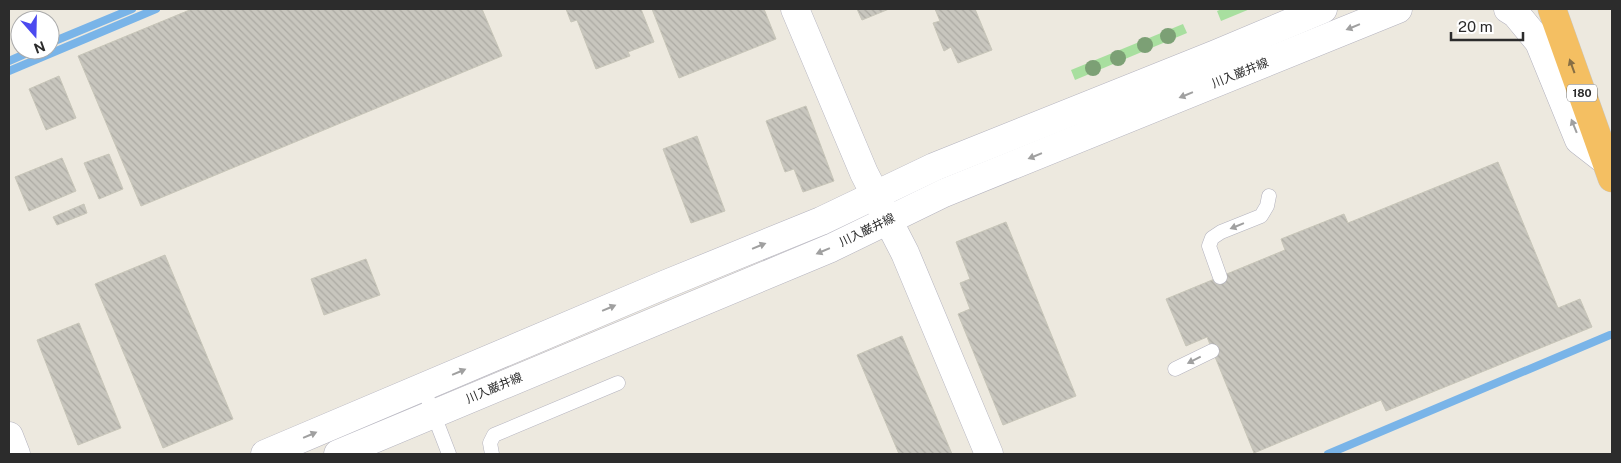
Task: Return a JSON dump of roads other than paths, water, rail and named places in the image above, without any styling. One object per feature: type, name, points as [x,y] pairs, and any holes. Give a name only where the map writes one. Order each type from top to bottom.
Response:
[{"type":"highway","name":"180","points":[[1552,9],[1609,169]]},
{"type":"main road","points":[[795,9],[864,173],[905,253],[989,454]]},
{"type":"main road","points":[[265,454],[666,284],[821,221],[934,167],[1324,9]]},
{"type":"main road","name":"川入巌井線","points":[[338,454],[831,248],[944,193],[1398,9]]},
{"type":"main road","points":[[1508,9],[1516,14],[1540,42],[1579,140],[1609,169]]},
{"type":"main road","points":[[9,436],[16,454]]},
{"type":"lane","points":[[1220,277],[1209,246],[1212,238],[1221,232],[1261,216],[1268,206],[1269,196]]},
{"type":"lane","points":[[1175,369],[1212,351]]},
{"type":"lane","points":[[492,454],[490,443],[494,435],[618,383]]},
{"type":"lane","points":[[423,387],[449,454]]},
{"type":"waterway","points":[[60,39],[132,9]]},
{"type":"waterway","points":[[9,71],[156,9]]},
{"type":"waterway","points":[[1328,454],[1610,335]]}]
